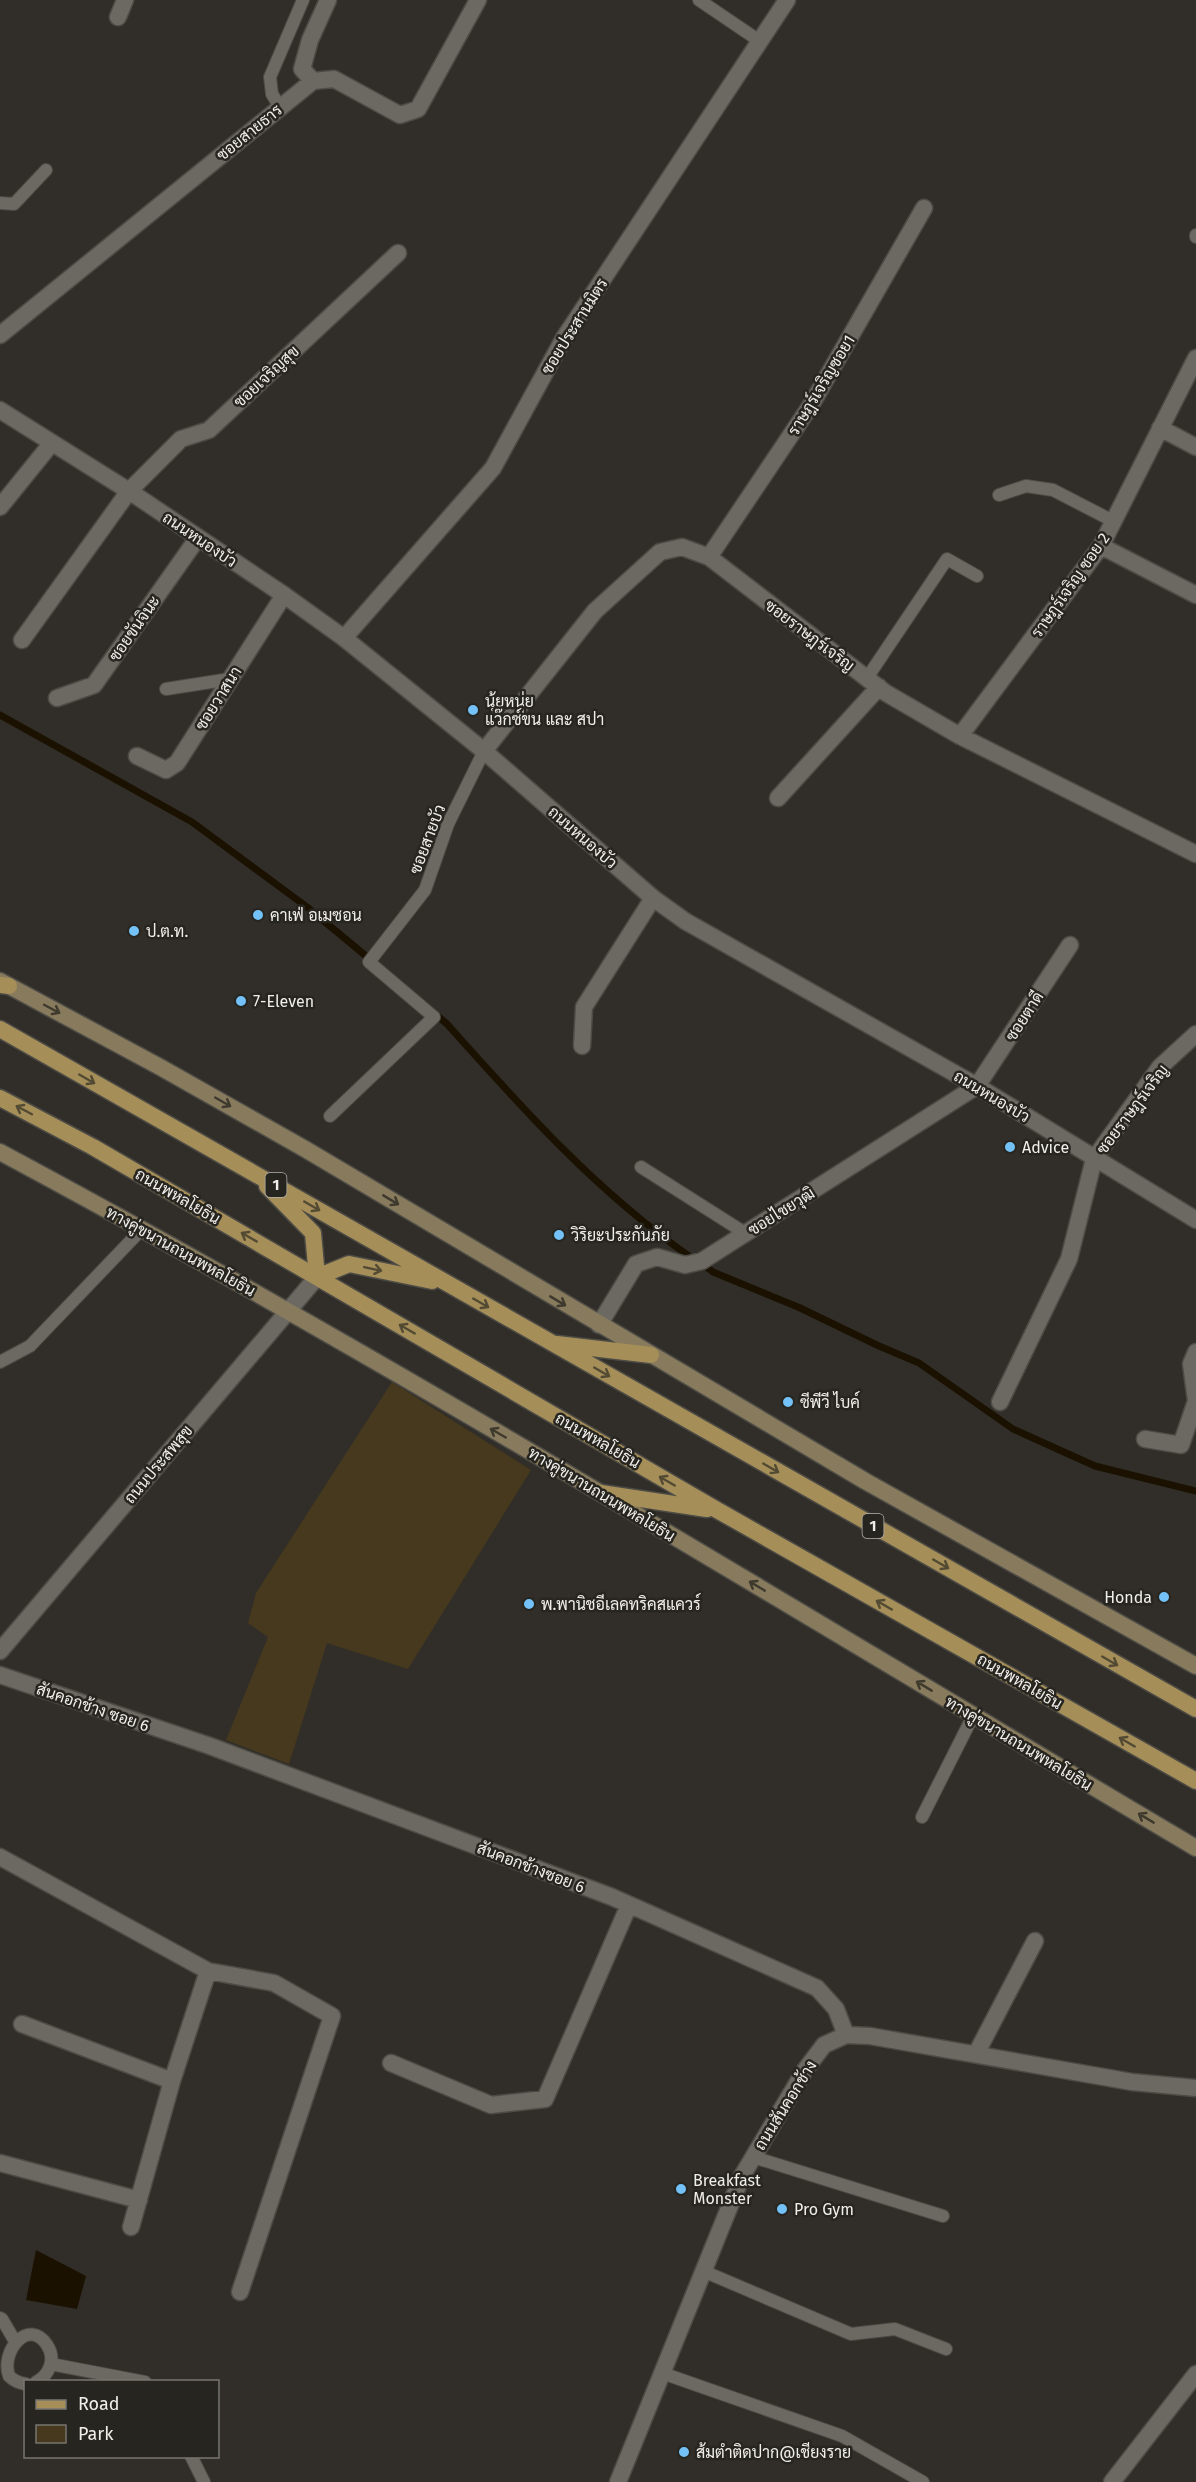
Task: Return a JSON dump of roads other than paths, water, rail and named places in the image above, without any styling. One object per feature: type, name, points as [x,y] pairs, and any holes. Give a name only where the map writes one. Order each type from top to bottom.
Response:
[{"type":"main road","name":"1","points":[[3,984],[160,1067],[305,1149],[865,1481],[1196,1666]]},
{"type":"main road","name":"1","points":[[0,1029],[1196,1709]]},
{"type":"main road","name":"ถนนพหลโยธิน","points":[[0,1098],[93,1147],[717,1510],[1196,1781]]},
{"type":"main road","name":"ทางคู่ขนานถนนพหลโยธิน","points":[[0,1152],[288,1310],[601,1493],[1196,1848]]},
{"type":"main road","points":[[250,1170],[313,1233],[317,1277],[349,1264],[448,1285]]},
{"type":"main road","points":[[551,1343],[651,1355]]},
{"type":"main road","points":[[601,1493],[717,1510]]},
{"type":"street","points":[[118,17],[125,0]]},
{"type":"street","points":[[328,0],[310,40],[302,69],[313,81],[334,79],[400,115],[418,109],[478,0]]},
{"type":"street","name":"ซอยประสานมิตร","points":[[344,638],[493,468],[564,338],[787,0]]},
{"type":"street","name":"ซอยสายธาร","points":[[0,335],[313,81]]},
{"type":"street","name":"ราษฎร์เจริญซอย1","points":[[709,557],[811,405],[924,208]]},
{"type":"street","name":"ซอยเจริญสุข","points":[[22,640],[129,491],[182,439],[209,430],[398,253]]},
{"type":"street","name":"ราษฎร์เจริญ ซอย 2","points":[[960,736],[1101,546],[1196,358]]},
{"type":"street","name":"ถนนหนองบัว","points":[[0,410],[129,491],[344,638],[484,751],[653,898],[685,921],[977,1086],[1196,1220]]},
{"type":"street","points":[[1160,428],[1196,447]]},
{"type":"street","points":[[0,507],[51,444]]},
{"type":"street","name":"ซอยขันจินะ","points":[[57,698],[94,685],[197,539]]},
{"type":"street","points":[[1101,546],[1196,595]]},
{"type":"street","name":"ซอยราษฎร์เจริญ","points":[[484,751],[595,611],[660,552],[682,547],[709,557],[873,682],[960,736],[1196,854]]},
{"type":"street","name":"ซอยวาสนา","points":[[136,756],[166,770],[177,763],[284,595]]},
{"type":"street","points":[[778,798],[873,682]]},
{"type":"street","points":[[582,1046],[584,1007],[653,898]]},
{"type":"street","name":"ซอยตาดี","points":[[977,1086],[1070,945]]},
{"type":"street","name":"ซอยราษฎร์เจริญ","points":[[1094,1159],[1160,1067],[1196,1034]]},
{"type":"street","name":"ซอยไชยวุฒิ","points":[[599,1325],[636,1264],[657,1257],[685,1265],[702,1261],[977,1086]]},
{"type":"street","points":[[1000,1402],[1069,1258],[1094,1159]]},
{"type":"street","name":"ถนนประสพสุข","points":[[0,1651],[317,1277]]},
{"type":"street","points":[[1145,1439],[1181,1445],[1196,1401],[1191,1364],[1196,1352]]},
{"type":"street","name":"สันคอกช้าง ซอย 6","points":[[0,1675],[186,1738]]},
{"type":"street","name":"สันคอกช้างซอย 6","points":[[186,1738],[629,1905],[817,1988],[836,2009],[846,2035]]},
{"type":"street","points":[[0,1857],[208,1971],[274,1983],[332,2016],[240,2292]]},
{"type":"street","points":[[391,2063],[490,2105],[545,2099],[629,1905]]},
{"type":"street","points":[[976,2054],[1035,1941]]},
{"type":"street","points":[[130,2227],[172,2081],[208,1971]]},
{"type":"street","points":[[22,2024],[172,2081]]},
{"type":"street","points":[[846,2035],[870,2036],[1132,2082],[1196,2088]]},
{"type":"street","name":"ถนนสันคอกช้าง","points":[[618,2482],[742,2176],[805,2070],[824,2045],[846,2035]]},
{"type":"street","points":[[0,2163],[139,2200]]},
{"type":"street","points":[[1112,2482],[1196,2374]]},
{"type":"lane","points":[[280,107],[272,94],[270,77],[303,0]]},
{"type":"lane","points":[[699,0],[761,42]]},
{"type":"lane","points":[[0,203],[14,204],[46,170]]},
{"type":"lane","points":[[999,495],[1026,486],[1053,490],[1113,521]]},
{"type":"lane","points":[[873,682],[947,559],[977,576]]},
{"type":"lane","points":[[166,690],[230,679]]},
{"type":"lane","name":"ซอยสายบัว","points":[[330,1116],[434,1017],[369,962],[425,890],[447,824],[484,751]]},
{"type":"lane","points":[[641,1167],[745,1233]]},
{"type":"lane","points":[[0,1362],[30,1346],[142,1229]]},
{"type":"lane","points":[[922,1817],[973,1716]]},
{"type":"lane","points":[[753,2157],[943,2216]]},
{"type":"lane","points":[[703,2271],[851,2334],[895,2329],[946,2349]]},
{"type":"lane","points":[[0,2318],[3,2319],[13,2338]]},
{"type":"lane","points":[[24,2383],[13,2380],[6,2373],[2,2364],[3,2354],[13,2338],[22,2335],[32,2335],[41,2339],[48,2346],[51,2364],[47,2373],[38,2380]]},
{"type":"lane","points":[[51,2364],[135,2380]]},
{"type":"lane","points":[[662,2373],[842,2436],[923,2482]]},
{"type":"lane","points":[[192,2458],[204,2482]]},
{"type":"waterway","points":[[0,715],[192,822],[307,907],[372,961]]},
{"type":"waterway","points":[[433,1012],[591,1176],[655,1231],[689,1256]]},
{"type":"waterway","points":[[705,1266],[713,1272],[798,1307],[919,1363],[1013,1429],[1095,1466],[1196,1491]]},
{"type":"place","name":"นุ้ยหนุ่ย แว๊กซ์ขน และ สปา","points":[[473,710]]},
{"type":"place","name":"คาเฟ่ อเมซอน","points":[[258,915]]},
{"type":"place","name":"ป.ต.ท.","points":[[134,931]]},
{"type":"place","name":"7-Eleven","points":[[241,1001]]},
{"type":"place","name":"Advice","points":[[1010,1147]]},
{"type":"place","name":"วิริยะประกันภัย","points":[[559,1235]]},
{"type":"place","name":"ซีพีวี ไบค์","points":[[788,1402]]},
{"type":"place","name":"Honda","points":[[1164,1597]]},
{"type":"place","name":"พ.พานิชอีเลคทริคสแควร์","points":[[529,1604]]},
{"type":"place","name":"Breakfast Monster","points":[[681,2189]]},
{"type":"place","name":"Pro Gym","points":[[782,2209]]},
{"type":"place","name":"ส้มตำติดปาก@เชียงราย","points":[[684,2452]]}]
